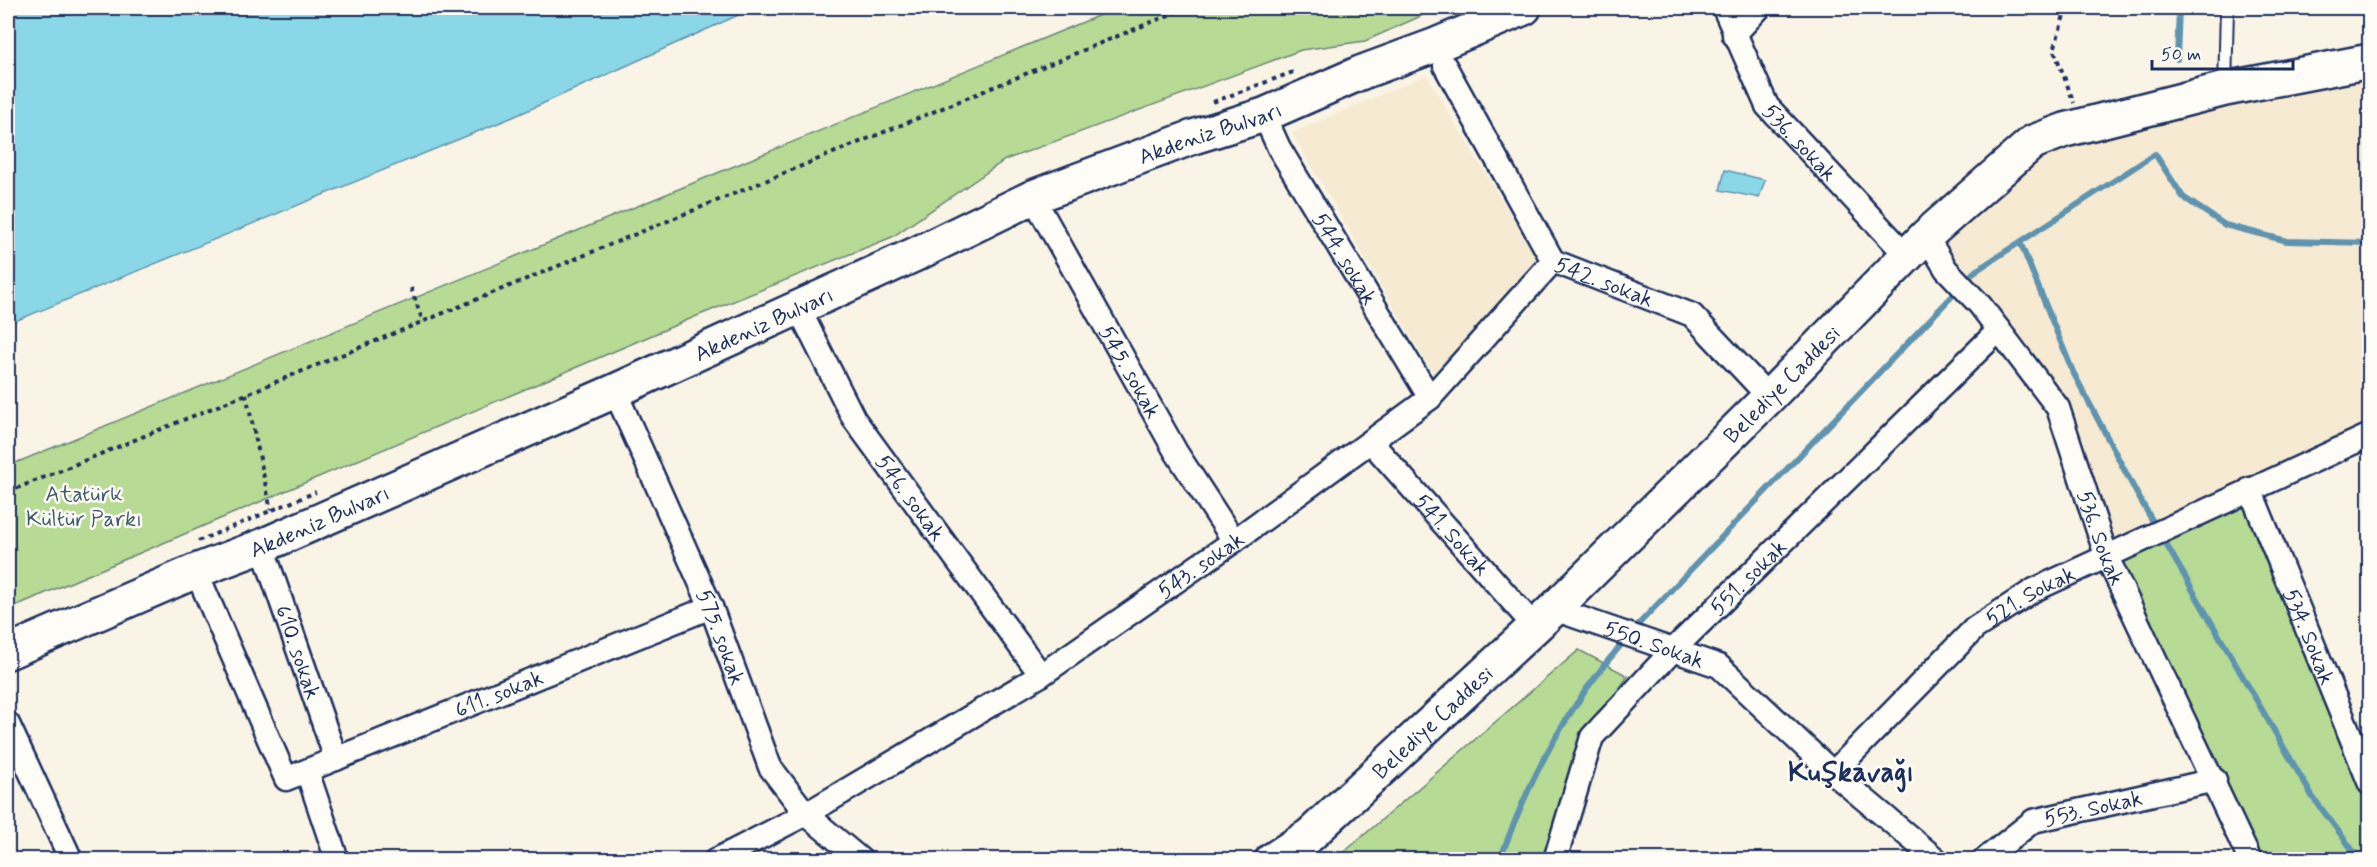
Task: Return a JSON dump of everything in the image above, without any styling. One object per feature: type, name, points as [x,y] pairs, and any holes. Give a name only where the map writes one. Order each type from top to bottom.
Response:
[{"type":"main road","name":"Akdeniz Bulvarı","points":[[8,652],[196,571],[262,546],[615,391],[1033,197],[1193,137],[1264,115],[1360,73],[1436,45],[1524,8]]},
{"type":"main road","name":"Belediye Caddesi","points":[[1272,860],[1311,835],[1557,618],[1916,246],[2033,142],[2082,126],[2225,89],[2370,61]]},
{"type":"street","name":"536. sokak","points":[[1724,8],[1767,106],[1916,246]]},
{"type":"street","points":[[1734,35],[1759,8]]},
{"type":"street","name":"542. sokak","points":[[1445,66],[1553,261],[1692,315],[1769,397]]},
{"type":"street","name":"544. sokak","points":[[1264,115],[1279,148],[1430,398]]},
{"type":"street","name":"545. sokak","points":[[1033,197],[1176,452],[1234,541]]},
{"type":"street","name":"536. Sokak","points":[[1916,246],[1946,268],[1980,305],[2058,408],[2106,555],[2215,780],[2250,860]]},
{"type":"street","name":"543. sokak","points":[[716,860],[806,814],[1041,675],[1234,541],[1430,398],[1553,261]]},
{"type":"street","name":"546. sokak","points":[[798,307],[854,419],[1041,675]]},
{"type":"street","name":"551. sokak","points":[[1555,860],[1592,737],[1674,649],[1999,330]]},
{"type":"street","name":"575. sokak","points":[[615,391],[711,608],[770,767],[806,814],[861,860]]},
{"type":"street","name":"521. Sokak","points":[[1833,773],[1976,628],[2034,590],[2370,435]]},
{"type":"street","name":"541. Sokak","points":[[1371,442],[1557,618]]},
{"type":"street","name":"534. Sokak","points":[[2250,489],[2370,784]]},
{"type":"street","name":"610. sokak","points":[[262,546],[336,759]]},
{"type":"street","points":[[196,571],[337,860]]},
{"type":"street","name":"611. sokak","points":[[296,775],[711,608]]},
{"type":"street","name":"550. Sokak","points":[[1557,618],[1649,640],[1719,666],[1833,773],[1937,860]]},
{"type":"street","points":[[8,724],[71,860]]},
{"type":"street","name":"553. Sokak","points":[[1984,860],[2033,821],[2215,780]]},
{"type":"lane","points":[[2225,89],[2227,8]]},
{"type":"path","points":[[8,492],[1186,8]]},
{"type":"path","points":[[2066,8],[2054,50],[2082,126]]},
{"type":"path","points":[[411,288],[423,321]]},
{"type":"path","points":[[246,394],[271,510]]},
{"type":"shaded area","points":[[2369,61],[2369,435],[2106,555],[2058,408],[1926,236],[2011,160]]},
{"type":"shaded area","points":[[1426,75],[1538,260],[1433,374],[1292,133]]},
{"type":"green space","name":"Atatürk Kültür Parkı","points":[[1117,8],[1439,8],[1365,41],[1301,50],[1005,160],[892,237],[697,316],[8,609],[8,466]]},
{"type":"green space","points":[[2250,489],[2369,784],[2369,859],[2250,859],[2106,555]]},
{"type":"green space","points":[[1579,650],[1628,676],[1578,747],[1543,859],[1335,860]]},
{"type":"water","points":[[8,8],[754,8],[513,117],[8,324]]},
{"type":"water","points":[[1725,170],[1765,180],[1759,198],[1720,190]]},
{"type":"waterway","points":[[2177,59],[2179,8]]},
{"type":"waterway","points":[[1965,281],[1974,272],[2155,154],[2183,197],[2225,225],[2287,241],[2370,243]]},
{"type":"waterway","points":[[2020,242],[2073,372],[2137,494],[2312,796],[2360,860]]},
{"type":"waterway","points":[[1632,631],[1959,289]]},
{"type":"waterway","points":[[1500,860],[1524,799],[1552,743],[1586,690],[1626,639]]},
{"type":"district","name":"Kuşkavağı","points":[[1851,771]]}]
